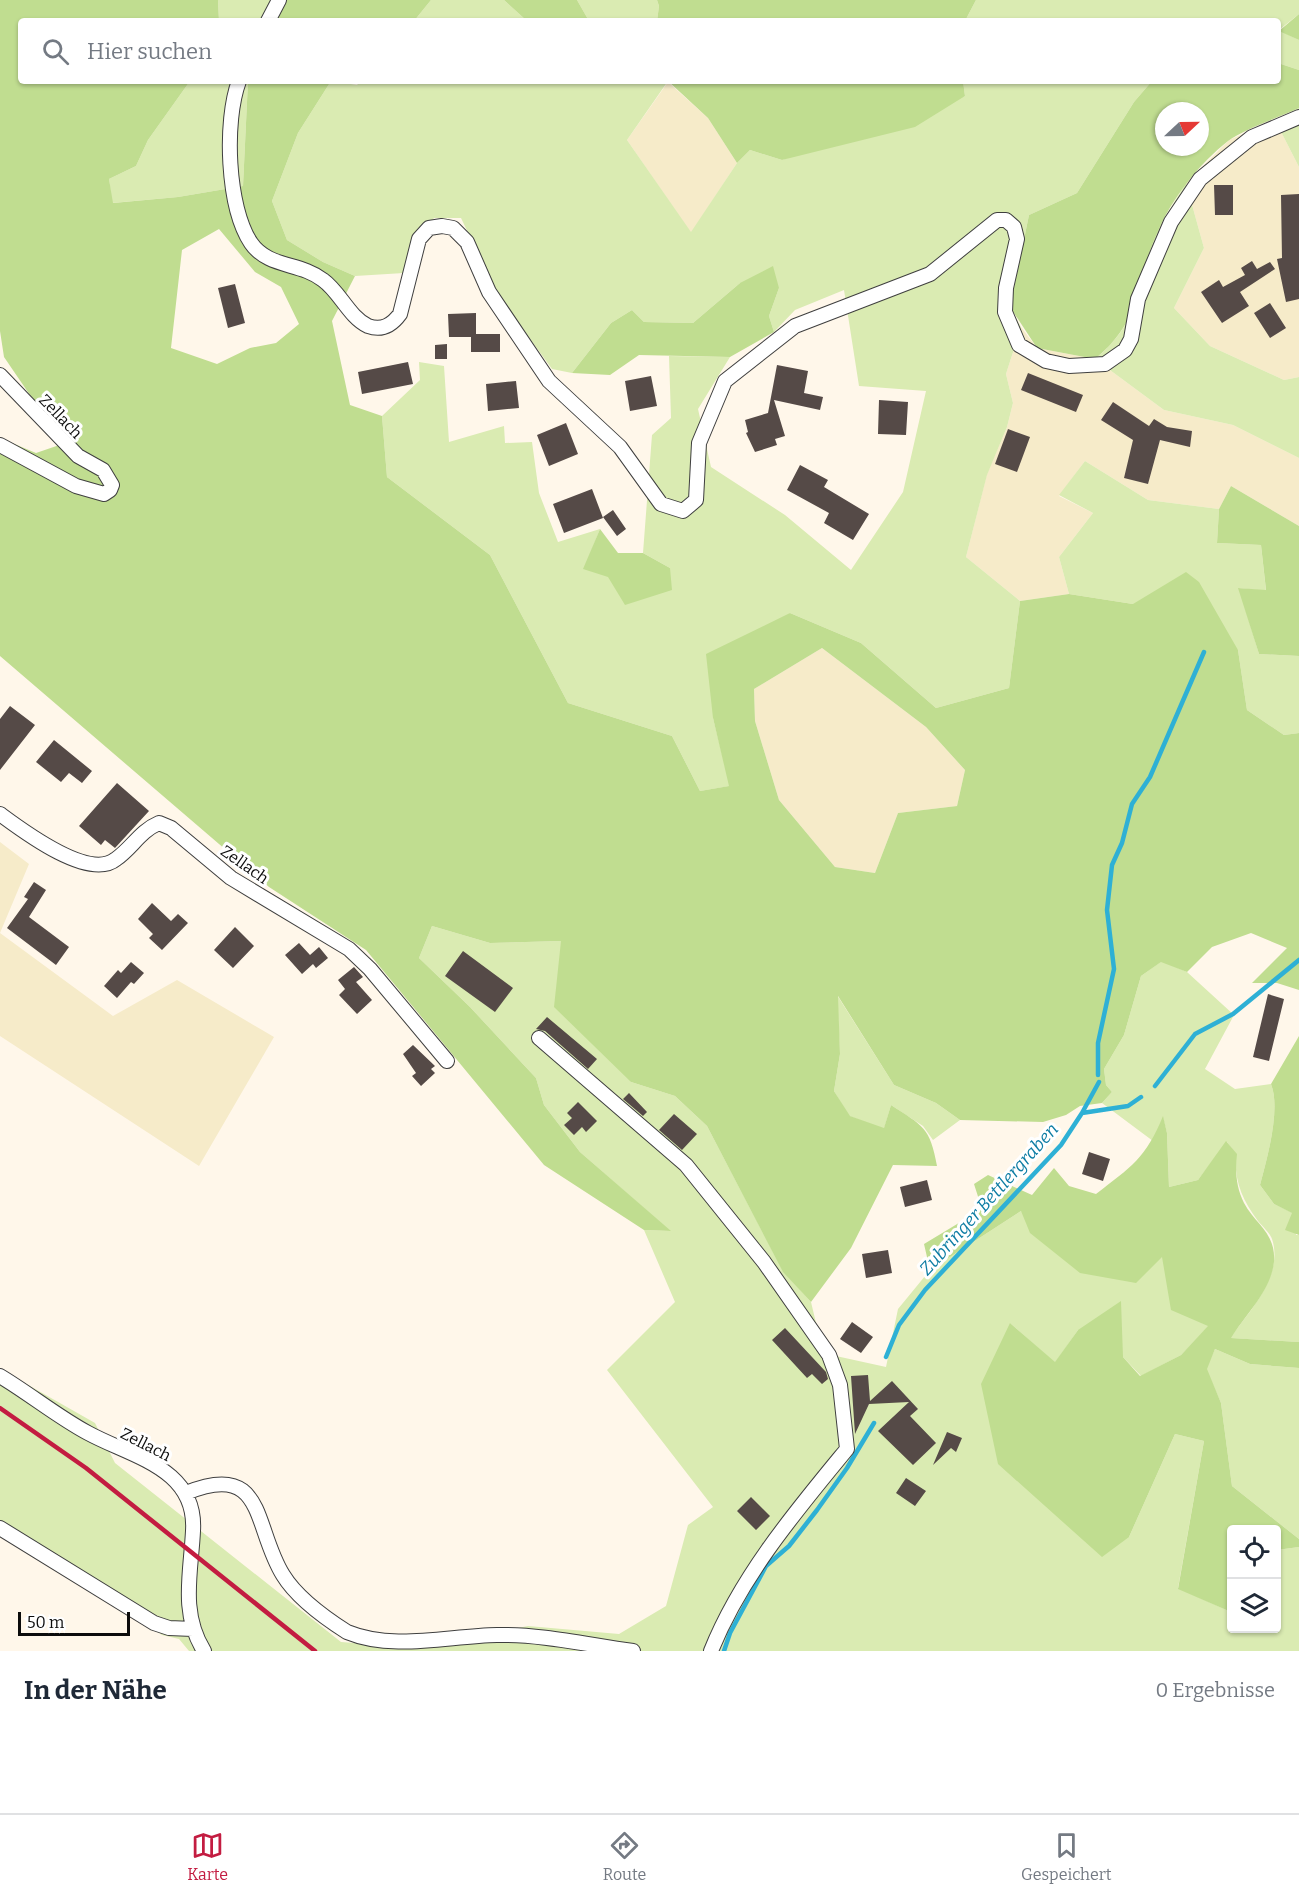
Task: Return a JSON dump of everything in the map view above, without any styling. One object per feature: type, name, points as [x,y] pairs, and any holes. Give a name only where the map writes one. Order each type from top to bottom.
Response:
[{"type":"street","points":[[270,18],[279,0]]},
{"type":"street","points":[[238,84],[233,109],[231,140],[234,198],[244,229],[258,251],[269,260],[301,268],[323,280],[357,318],[367,325],[378,328],[393,323],[400,314],[419,239],[429,228],[442,226],[453,228],[467,242],[489,292],[549,381],[620,447],[660,504],[683,512],[696,500],[699,442],[725,381],[795,326],[930,274],[997,219],[1006,220],[1014,227],[1017,239],[1006,288],[1005,312],[1019,345],[1046,361],[1069,366],[1105,364],[1116,358],[1131,339],[1138,299],[1171,222],[1200,179],[1252,137],[1299,117]]},
{"type":"street","name":"Zellach","points":[[0,375],[71,449],[103,470],[112,485],[110,490],[104,494],[76,486],[0,445]]},
{"type":"street","name":"Zellach","points":[[0,814],[49,847],[94,865],[106,865],[116,859],[147,828],[159,823],[171,828],[231,878],[349,949],[370,969],[447,1061]]},
{"type":"street","points":[[539,1038],[686,1165],[771,1271],[829,1355],[840,1385],[847,1449],[778,1536],[721,1626],[711,1651]]},
{"type":"street","name":"Zellach","points":[[0,1376],[88,1434],[167,1472],[186,1493]]},
{"type":"street","points":[[204,1651],[193,1629],[188,1601],[194,1530],[186,1493],[215,1482],[230,1484],[243,1490],[253,1502],[283,1575],[296,1592],[348,1633],[376,1646],[411,1646],[497,1635],[527,1636],[633,1651]]},
{"type":"street","points":[[0,1528],[154,1623],[169,1628],[193,1629]]},
{"type":"shaded area","points":[[667,84],[670,84],[708,118],[737,163],[691,233],[627,140]]},
{"type":"shaded area","points":[[1275,120],[1299,167],[1299,377],[1284,380],[1210,346],[1174,308],[1204,248],[1186,183],[1229,140]]},
{"type":"shaded area","points":[[1021,327],[1037,348],[1095,359],[1164,410],[1233,425],[1299,458],[1299,526],[1231,486],[1219,509],[1148,500],[1085,461],[1059,496],[1093,513],[1059,557],[1069,594],[1020,601],[966,557],[987,474],[1007,427],[1013,403],[1006,374]]},
{"type":"shaded area","points":[[822,648],[926,727],[965,770],[957,806],[898,813],[875,873],[835,867],[779,800],[755,721],[754,689]]},
{"type":"shaded area","points":[[0,842],[29,864],[0,933]]},
{"type":"shaded area","points":[[0,933],[113,1016],[177,980],[274,1037],[199,1166],[0,1036]]},
{"type":"green space","points":[[0,0],[218,0],[219,18],[18,18],[18,84],[188,84],[148,140],[136,166],[109,179],[113,203],[178,197],[243,186],[248,84],[329,84],[298,133],[272,201],[287,240],[323,262],[355,276],[332,321],[350,405],[382,416],[387,477],[490,555],[568,703],[672,736],[700,791],[729,786],[713,718],[706,654],[790,613],[861,643],[936,708],[1009,688],[1020,601],[1069,594],[1133,604],[1186,572],[1199,582],[1238,650],[1247,710],[1284,735],[1299,733],[1299,990],[1277,983],[1252,983],[1287,948],[1251,933],[1212,947],[1187,972],[1161,962],[1141,976],[1124,1035],[1104,1069],[1106,1085],[1112,1092],[1102,1103],[1080,1106],[1066,1115],[1043,1122],[960,1120],[936,1103],[894,1085],[838,996],[840,1054],[834,1091],[850,1116],[884,1128],[891,1105],[918,1123],[928,1135],[937,1166],[893,1165],[851,1248],[811,1302],[783,1272],[707,1126],[675,1096],[631,1082],[554,1007],[561,941],[490,943],[432,926],[419,958],[470,1007],[536,1078],[544,1105],[580,1152],[671,1231],[644,1230],[544,1165],[366,950],[269,887],[0,656],[0,438],[36,453],[74,440],[34,401],[4,357],[0,331]],"holes":[[[219,229],[255,272],[281,287],[299,324],[276,343],[250,348],[217,364],[171,348],[182,250]],[[822,648],[926,727],[965,770],[957,806],[898,813],[875,873],[835,867],[779,800],[755,721],[754,689]]]},
{"type":"green space","points":[[218,0],[287,0],[278,18],[219,18]]},
{"type":"green space","points":[[287,0],[431,0],[416,18],[278,18]]},
{"type":"green space","points":[[431,0],[504,0],[524,18],[416,18]]},
{"type":"green space","points":[[504,0],[577,0],[587,18],[524,18]]},
{"type":"green space","points":[[577,0],[657,0],[659,6],[657,18],[587,18]]},
{"type":"green space","points":[[657,0],[976,0],[967,18],[657,18],[659,6]]},
{"type":"green space","points":[[976,0],[1299,0],[1299,14],[1281,28],[1281,18],[967,18]]},
{"type":"green space","points":[[1299,14],[1299,40],[1281,32],[1281,29]]},
{"type":"green space","points":[[1281,31],[1299,40],[1299,70],[1281,64]]},
{"type":"green space","points":[[1281,64],[1299,70],[1299,108],[1253,127],[1228,141],[1207,160],[1171,206],[1150,250],[1131,314],[1111,344],[1095,359],[1037,348],[1010,307],[1029,215],[1077,193],[1134,102],[1149,84],[1281,84]]},
{"type":"green space","points":[[188,84],[248,84],[243,186],[178,197],[112,203],[109,179],[136,166],[148,140]]},
{"type":"green space","points":[[329,84],[666,84],[627,140],[691,232],[737,163],[750,150],[782,160],[965,96],[963,84],[1149,84],[1134,102],[1077,193],[1029,215],[1010,307],[1021,327],[1006,374],[1013,403],[1007,427],[987,475],[966,557],[1020,601],[1009,688],[936,708],[861,643],[790,613],[713,718],[730,786],[700,791],[672,736],[568,703],[490,555],[387,477],[382,416],[420,380],[419,362],[444,366],[449,442],[504,426],[505,443],[532,442],[539,493],[558,542],[600,529],[584,569],[670,568],[643,553],[652,435],[671,418],[669,356],[730,357],[698,409],[711,467],[785,515],[851,570],[903,492],[926,391],[859,386],[844,290],[795,310],[774,332],[769,316],[779,288],[740,283],[693,323],[644,322],[632,310],[611,323],[572,373],[552,369],[498,295],[461,218],[434,218],[415,238],[404,273],[355,276],[323,262],[287,240],[272,201],[298,133]]},
{"type":"green space","points":[[671,84],[963,84],[965,96],[915,127],[782,160],[750,150],[737,163],[708,118]]},
{"type":"green space","points":[[1299,108],[1299,167],[1275,120]]},
{"type":"green space","points":[[1186,183],[1204,248],[1174,308],[1210,346],[1284,380],[1299,377],[1299,458],[1233,425],[1164,410],[1095,359],[1111,344],[1130,315],[1157,232]]},
{"type":"green space","points":[[773,266],[779,288],[769,316],[774,332],[730,357],[639,355],[610,375],[572,373],[611,323],[632,310],[644,322],[693,323],[740,283]]},
{"type":"green space","points":[[1085,461],[1148,500],[1219,509],[1217,543],[1261,545],[1266,591],[1239,588],[1259,654],[1299,656],[1299,733],[1284,735],[1247,710],[1238,650],[1133,604],[1069,594],[1059,557],[1093,513],[1059,495]]},
{"type":"green space","points":[[1231,486],[1299,526],[1299,656],[1259,654],[1238,588],[1266,590],[1261,545],[1217,543],[1219,509]]},
{"type":"green space","points":[[600,529],[618,553],[643,553],[670,568],[672,590],[625,605],[608,577],[583,569]]},
{"type":"green space","points":[[432,926],[490,943],[561,941],[631,1082],[675,1096],[707,1126],[783,1271],[811,1302],[817,1327],[836,1356],[886,1367],[898,1309],[930,1270],[1021,1211],[1162,1256],[1209,1326],[1181,1355],[1141,1376],[1123,1357],[1078,1330],[1055,1363],[1010,1323],[1129,1537],[1175,1434],[1204,1441],[1178,1588],[1227,1610],[1227,1633],[1281,1633],[1281,1549],[1299,1547],[1299,1651],[189,1651],[179,1639],[162,1635],[58,1562],[0,1534],[0,1369],[95,1423],[115,1463],[341,1642],[420,1648],[528,1626],[619,1634],[666,1606],[688,1525],[713,1507],[607,1370],[675,1302],[644,1230],[670,1231],[580,1152],[544,1105],[536,1078],[470,1007],[419,958]]},
{"type":"green space","points":[[1162,961],[1187,972],[1234,1015],[1205,1069],[1235,1089],[1271,1084],[1274,1094],[1274,1120],[1260,1185],[1274,1204],[1293,1213],[1296,1235],[1299,1235],[1299,1342],[1230,1338],[1263,1292],[1273,1266],[1274,1253],[1271,1237],[1243,1197],[1236,1173],[1236,1154],[1227,1142],[1198,1180],[1169,1187],[1167,1133],[1163,1118],[1153,1141],[1102,1103],[1112,1092],[1106,1085],[1104,1069],[1124,1035],[1141,976]]},
{"type":"green space","points":[[837,995],[894,1085],[936,1103],[960,1120],[933,1140],[923,1126],[891,1105],[884,1129],[849,1116],[834,1091],[840,1054]]},
{"type":"green space","points":[[1299,1036],[1299,1235],[1285,1230],[1292,1213],[1274,1204],[1260,1185],[1274,1120],[1274,1094],[1271,1084]]},
{"type":"green space","points":[[1163,1116],[1167,1133],[1169,1187],[1198,1180],[1226,1141],[1237,1154],[1237,1179],[1244,1203],[1269,1236],[1272,1244],[1274,1262],[1268,1283],[1231,1338],[1299,1342],[1299,1368],[1250,1364],[1215,1349],[1207,1369],[1221,1403],[1232,1486],[1299,1539],[1299,1547],[1281,1549],[1281,1525],[1227,1525],[1227,1610],[1178,1589],[1204,1441],[1175,1434],[1129,1537],[1102,1557],[998,1464],[981,1384],[1010,1323],[1055,1362],[1078,1330],[1121,1301],[1123,1357],[1140,1376],[1181,1355],[1208,1326],[1171,1310],[1162,1257],[1136,1283],[1080,1273],[1030,1233],[1021,1211],[930,1270],[924,1244],[982,1209],[974,1184],[988,1175],[1032,1195],[1054,1168],[1069,1186],[1096,1194],[1136,1161],[1157,1130]]},
{"type":"green space","points":[[1215,1349],[1250,1364],[1299,1368],[1299,1539],[1232,1486],[1221,1403],[1206,1369]]},
{"type":"building","points":[[1214,185],[1233,185],[1233,215],[1215,215]]},
{"type":"building","points":[[1299,194],[1299,299],[1286,302],[1277,259],[1282,258],[1281,195]]},
{"type":"building","points":[[1252,261],[1257,269],[1270,262],[1275,269],[1240,292],[1249,306],[1222,323],[1201,292],[1219,280],[1223,287],[1245,275],[1241,268]]},
{"type":"building","points":[[235,284],[245,323],[228,328],[218,288]]},
{"type":"building","points":[[1270,303],[1286,328],[1270,338],[1254,313]]},
{"type":"building","points":[[476,313],[476,334],[500,334],[500,352],[471,352],[471,337],[449,337],[448,314]]},
{"type":"building","points":[[447,344],[447,359],[435,359],[435,345]]},
{"type":"building","points":[[408,362],[413,384],[362,394],[358,372]]},
{"type":"building","points":[[777,365],[808,371],[804,393],[823,397],[820,410],[774,400],[785,436],[775,439],[777,445],[755,452],[746,433],[748,432],[745,420],[768,413]]},
{"type":"building","points":[[1028,373],[1083,395],[1076,412],[1021,390]]},
{"type":"building","points":[[651,376],[657,406],[630,411],[625,381]]},
{"type":"building","points":[[516,381],[519,408],[488,411],[486,384]]},
{"type":"building","points":[[879,400],[908,402],[906,435],[878,434]]},
{"type":"building","points":[[1113,402],[1149,426],[1154,419],[1167,427],[1192,431],[1190,447],[1160,440],[1148,484],[1124,478],[1133,440],[1101,420]]},
{"type":"building","points":[[566,423],[578,454],[549,466],[537,435]]},
{"type":"building","points":[[1008,429],[1030,437],[1017,472],[995,464]]},
{"type":"building","points":[[800,465],[828,480],[824,487],[869,514],[853,540],[824,523],[829,513],[787,490]]},
{"type":"building","points":[[592,489],[603,518],[564,533],[553,504]]},
{"type":"building","points":[[613,510],[626,529],[617,536],[603,517]]},
{"type":"building","points":[[10,706],[35,725],[0,770],[0,719]]},
{"type":"building","points":[[54,740],[92,771],[82,783],[69,773],[61,782],[36,762]]},
{"type":"building","points":[[117,783],[149,811],[115,848],[105,840],[101,845],[79,826]]},
{"type":"building","points":[[34,882],[46,890],[29,917],[69,947],[56,965],[7,928],[28,899],[24,897]]},
{"type":"building","points":[[152,903],[171,921],[178,914],[188,923],[162,950],[149,938],[153,934],[138,919]]},
{"type":"building","points":[[235,927],[254,946],[233,968],[214,950]]},
{"type":"building","points":[[299,943],[310,955],[319,947],[328,958],[316,968],[313,964],[302,974],[285,955]]},
{"type":"building","points":[[463,951],[513,988],[495,1012],[445,976]]},
{"type":"building","points":[[131,962],[144,973],[134,984],[131,982],[117,998],[104,986],[118,970],[121,973]]},
{"type":"building","points":[[354,967],[363,977],[356,982],[372,1000],[357,1014],[339,995],[345,989],[338,980]]},
{"type":"building","points":[[1268,994],[1284,999],[1269,1061],[1253,1057]]},
{"type":"building","points":[[547,1017],[597,1059],[588,1069],[545,1031],[536,1029]]},
{"type":"building","points":[[413,1045],[435,1066],[431,1069],[435,1073],[421,1086],[412,1076],[416,1073],[403,1054]]},
{"type":"building","points":[[629,1093],[647,1112],[643,1116],[623,1099]]},
{"type":"building","points":[[578,1102],[597,1121],[586,1132],[582,1127],[574,1135],[564,1125],[572,1118],[567,1113]]},
{"type":"building","points":[[674,1114],[697,1134],[682,1150],[659,1130]]},
{"type":"building","points":[[1089,1152],[1110,1159],[1103,1181],[1082,1174]]},
{"type":"building","points":[[927,1180],[932,1200],[905,1207],[900,1187]]},
{"type":"building","points":[[888,1250],[892,1273],[866,1278],[862,1254]]},
{"type":"building","points":[[852,1322],[873,1337],[861,1353],[840,1339]]},
{"type":"building","points":[[785,1328],[826,1372],[828,1379],[822,1384],[812,1374],[807,1378],[772,1340]]},
{"type":"building","points":[[868,1375],[870,1401],[892,1381],[918,1409],[910,1416],[936,1443],[913,1465],[878,1431],[909,1402],[869,1404],[855,1434],[851,1376]]},
{"type":"building","points":[[947,1432],[962,1438],[956,1452],[951,1448],[933,1465]]},
{"type":"building","points":[[906,1478],[926,1491],[915,1506],[896,1493]]},
{"type":"building","points":[[751,1497],[770,1516],[756,1530],[737,1511]]},
{"type":"waterway","points":[[1098,1075],[1098,1043],[1114,969],[1107,910],[1112,865],[1122,843],[1132,804],[1150,777],[1204,652]]},
{"type":"waterway","name":"Zubringer Bettlergraben","points":[[1155,1086],[1195,1034],[1233,1014],[1299,960]]},
{"type":"waterway","points":[[1082,1113],[1099,1082]]},
{"type":"waterway","name":"Zubringer Bettlergraben","points":[[886,1357],[899,1325],[925,1290],[1061,1145],[1082,1113],[1128,1106],[1141,1097]]},
{"type":"waterway","name":"Zubringer Bettlergraben","points":[[724,1651],[730,1633],[766,1566],[789,1546],[817,1510],[847,1468],[874,1423]]},
{"type":"railway","points":[[0,1408],[86,1468],[315,1651]]}]
